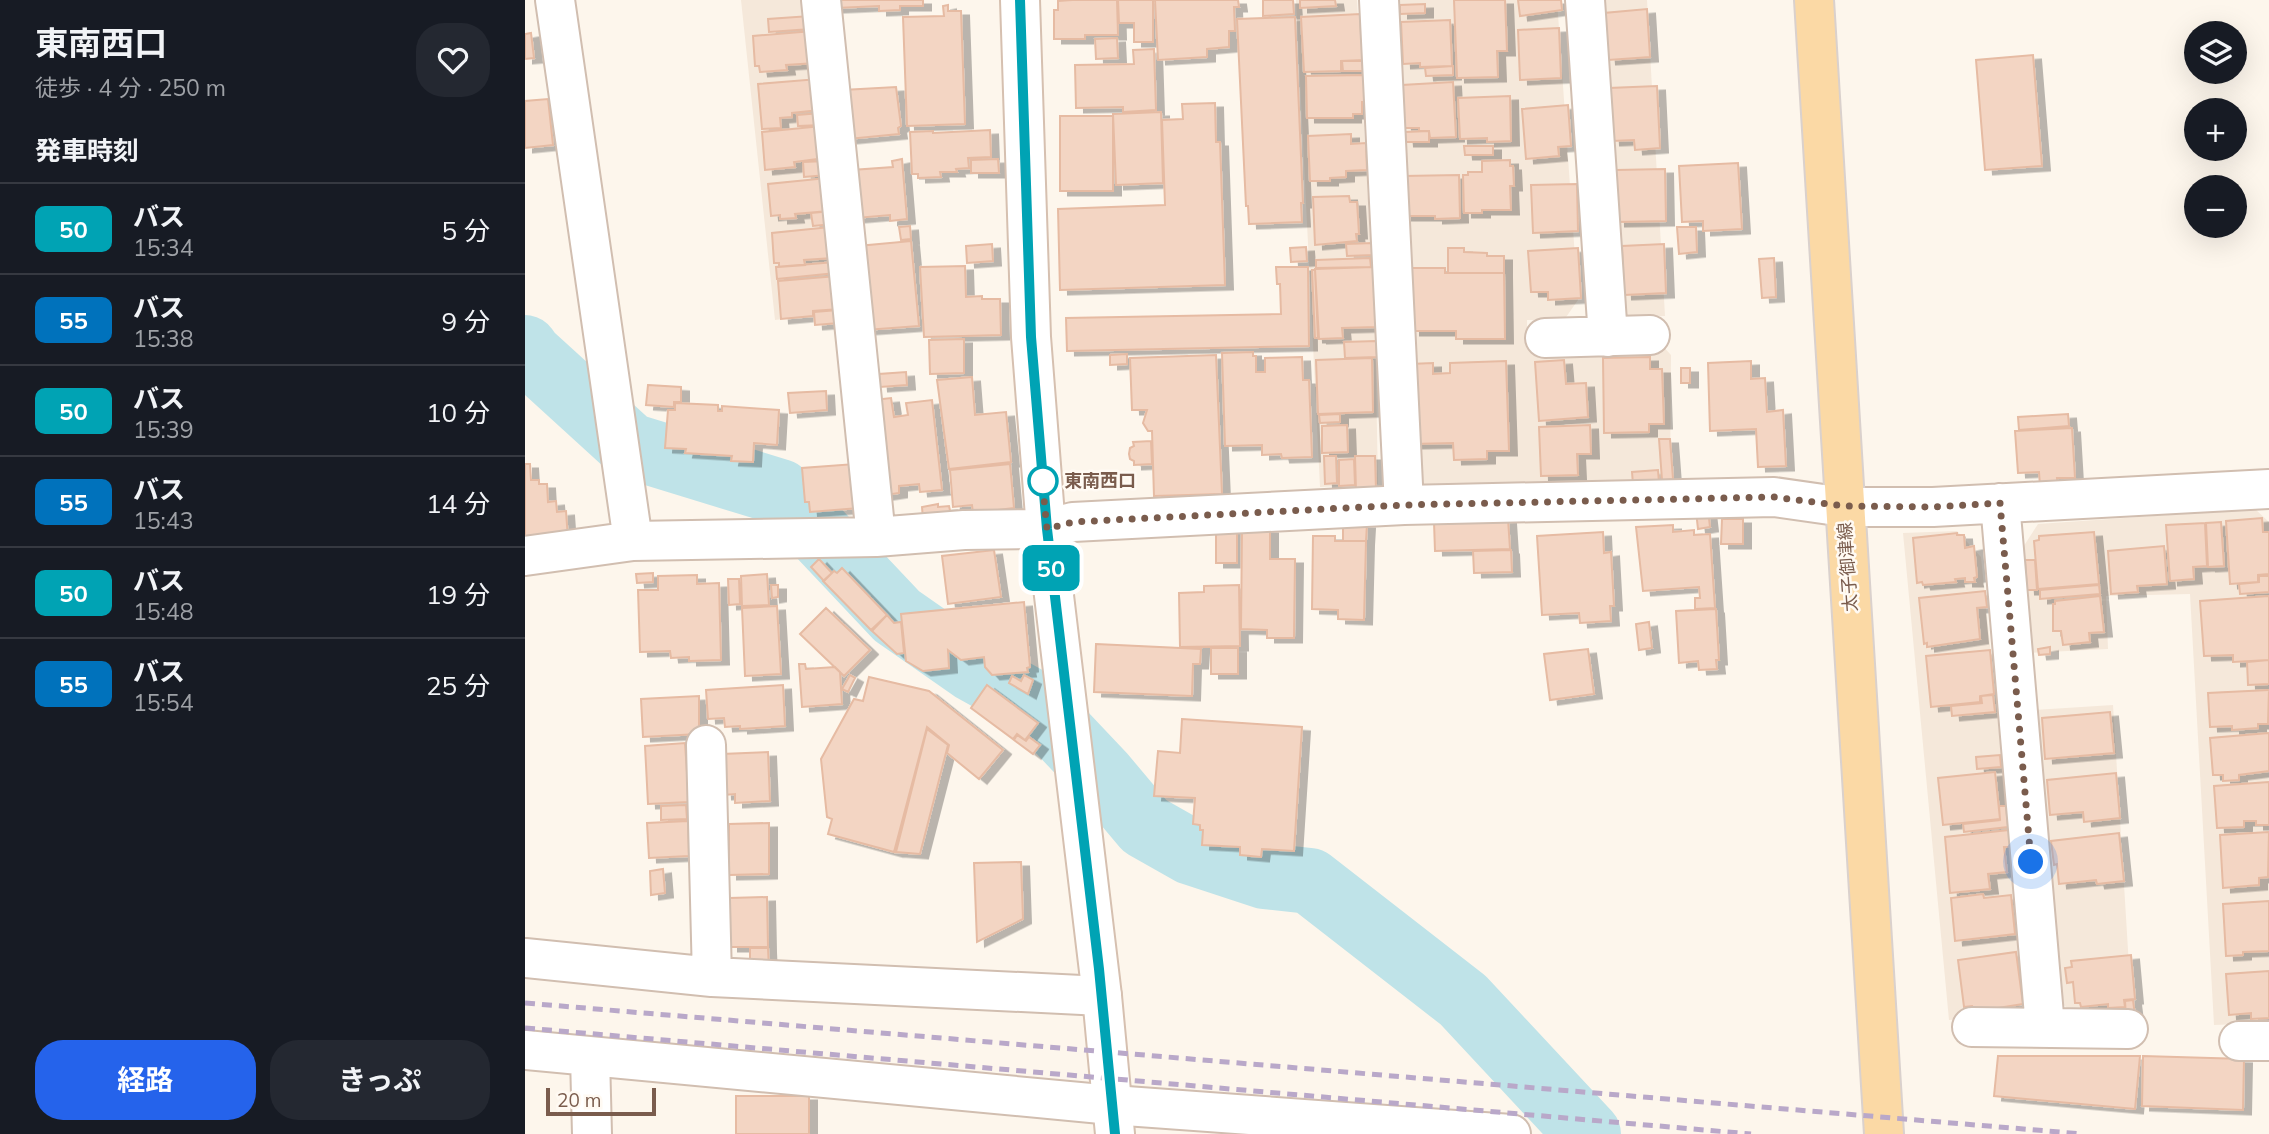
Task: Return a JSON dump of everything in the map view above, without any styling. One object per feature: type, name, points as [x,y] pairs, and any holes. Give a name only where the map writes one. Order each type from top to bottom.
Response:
[{"type":"main road","name":"太子御津線","points":[[1814,0],[1884,1134]]},
{"type":"street","points":[[555,0],[633,541]]},
{"type":"street","points":[[821,0],[876,537]]},
{"type":"street","points":[[1020,0],[1031,337],[1047,529],[1114,1119]]},
{"type":"street","points":[[1379,0],[1404,505]]},
{"type":"street","points":[[1585,0],[1608,337]]},
{"type":"street","points":[[1545,338],[1650,335]]},
{"type":"street","points":[[525,555],[633,541],[876,537],[964,530],[1047,529],[1073,522],[1404,505],[1774,497],[1844,506],[1933,507],[2269,489]]},
{"type":"street","points":[[2000,503],[2045,1027]]},
{"type":"street","points":[[706,745],[712,977]]},
{"type":"street","points":[[525,958],[712,977],[1102,996]]},
{"type":"street","points":[[1972,1027],[2128,1029]]},
{"type":"street","points":[[525,1050],[1114,1119],[1511,1134]]},
{"type":"street","points":[[590,1057],[592,1134]]},
{"type":"shaded area","points":[[741,0],[812,0],[839,312],[775,320]]},
{"type":"shaded area","points":[[1296,0],[1357,0],[1375,326],[1378,484],[1320,487]]},
{"type":"shaded area","points":[[1385,0],[1557,0],[1578,300],[1564,320],[1527,320],[1527,346],[1659,342],[1671,355],[1670,485],[1422,486]]},
{"type":"shaded area","points":[[1580,0],[1647,0],[1665,316],[1629,317],[1608,298]]},
{"type":"shaded area","points":[[2255,509],[2269,522],[2269,1023],[2214,1025],[2190,594],[2106,596],[2108,649],[2026,653],[2018,555],[2038,524]]},
{"type":"shaded area","points":[[1957,531],[1981,557],[2026,998],[2013,1014],[1949,1020],[1903,533]]},
{"type":"shaded area","points":[[2113,705],[2132,1015],[2071,1012],[2056,997],[2034,710]]},
{"type":"building","points":[[836,0],[923,0],[923,6],[900,6],[900,10],[879,11],[879,6],[836,8]]},
{"type":"building","points":[[1117,0],[1118,35],[1054,39],[1054,10],[1058,10],[1058,1]]},
{"type":"building","points":[[1118,0],[1153,0],[1153,42],[1134,42],[1134,23],[1119,23]]},
{"type":"building","points":[[1155,0],[1238,0],[1239,7],[1234,7],[1235,31],[1229,31],[1229,47],[1207,49],[1207,57],[1158,60]]},
{"type":"building","points":[[1263,0],[1293,0],[1294,14],[1263,16]]},
{"type":"building","points":[[1300,0],[1335,0],[1336,6],[1300,8]]},
{"type":"building","points":[[1454,0],[1505,0],[1507,51],[1497,51],[1498,77],[1457,78]]},
{"type":"building","points":[[1518,0],[1561,0],[1562,10],[1520,16]]},
{"type":"building","points":[[1425,4],[1425,13],[1400,14],[1400,5]]},
{"type":"building","points":[[948,5],[948,11],[961,11],[965,124],[907,126],[903,17],[944,16],[943,6]]},
{"type":"building","points":[[1647,9],[1650,57],[1608,60],[1604,13]]},
{"type":"building","points":[[1360,14],[1365,60],[1341,61],[1341,71],[1304,72],[1301,17]]},
{"type":"building","points":[[810,16],[811,29],[769,32],[768,19]]},
{"type":"building","points":[[1295,17],[1302,222],[1249,224],[1237,19]]},
{"type":"building","points":[[1450,20],[1452,66],[1420,67],[1420,63],[1403,64],[1401,22]]},
{"type":"building","points":[[1559,28],[1561,78],[1520,80],[1518,30]]},
{"type":"building","points":[[813,31],[816,63],[786,65],[787,70],[760,72],[759,66],[755,66],[753,36]]},
{"type":"building","points":[[531,33],[534,58],[525,59],[525,34]]},
{"type":"building","points":[[1117,38],[1118,58],[1096,59],[1095,39]]},
{"type":"building","points":[[1154,49],[1156,110],[1123,112],[1123,107],[1076,108],[1075,65],[1134,64],[1133,50]]},
{"type":"building","points":[[2033,55],[2042,166],[1985,170],[1976,60]]},
{"type":"building","points":[[1342,61],[1362,61],[1363,71],[1343,71]]},
{"type":"building","points":[[1453,66],[1453,75],[1426,76],[1425,68]]},
{"type":"building","points":[[1366,75],[1366,102],[1362,102],[1362,114],[1353,114],[1353,118],[1307,118],[1306,76]]},
{"type":"building","points":[[818,79],[820,110],[792,113],[792,117],[780,118],[781,128],[762,129],[758,84]]},
{"type":"building","points":[[1453,82],[1456,137],[1430,138],[1429,131],[1404,128],[1402,85]]},
{"type":"building","points":[[1657,86],[1660,148],[1635,150],[1634,140],[1612,141],[1609,88]]},
{"type":"building","points":[[896,87],[901,126],[898,128],[899,134],[848,139],[843,90]]},
{"type":"building","points":[[1510,96],[1511,141],[1460,139],[1458,98]]},
{"type":"building","points":[[548,99],[553,145],[525,148],[525,101]]},
{"type":"building","points":[[1215,103],[1216,142],[1220,142],[1225,285],[1060,290],[1058,209],[1165,205],[1162,120],[1183,119],[1182,104]]},
{"type":"building","points":[[1568,105],[1571,146],[1558,147],[1559,156],[1526,159],[1522,109]]},
{"type":"building","points":[[1161,112],[1163,183],[1116,185],[1113,114]]},
{"type":"building","points":[[821,113],[822,125],[798,126],[797,115]]},
{"type":"building","points":[[1060,116],[1113,116],[1113,191],[1060,191]]},
{"type":"building","points":[[822,126],[825,158],[794,162],[795,167],[765,170],[762,132]]},
{"type":"building","points":[[990,130],[991,157],[968,158],[969,168],[956,169],[957,172],[940,172],[941,177],[918,178],[918,174],[912,174],[910,132]]},
{"type":"building","points":[[1429,131],[1429,142],[1406,142],[1405,132]]},
{"type":"building","points":[[1351,134],[1351,144],[1366,143],[1367,170],[1346,171],[1346,177],[1330,178],[1330,181],[1310,181],[1308,136]]},
{"type":"building","points":[[1464,146],[1493,146],[1493,155],[1465,155]]},
{"type":"building","points":[[902,159],[907,219],[890,221],[890,215],[856,218],[852,170],[893,167],[892,161]]},
{"type":"building","points":[[998,159],[999,173],[971,173],[971,160]]},
{"type":"building","points":[[1510,160],[1514,186],[1510,186],[1511,210],[1464,213],[1463,175],[1468,175],[1468,172],[1482,172],[1482,161]]},
{"type":"building","points":[[826,161],[827,175],[804,177],[803,162]]},
{"type":"building","points":[[1738,163],[1742,229],[1703,231],[1703,221],[1682,222],[1679,166]]},
{"type":"building","points":[[1665,169],[1666,221],[1617,222],[1616,170]]},
{"type":"building","points":[[1459,175],[1460,218],[1404,216],[1403,176]]},
{"type":"building","points":[[827,178],[829,211],[795,214],[796,218],[780,219],[780,215],[771,216],[768,184]]},
{"type":"building","points":[[1577,184],[1578,231],[1533,233],[1531,185]]},
{"type":"building","points":[[1349,196],[1350,202],[1357,202],[1357,241],[1315,245],[1313,197]]},
{"type":"building","points":[[832,211],[833,224],[813,226],[811,213]]},
{"type":"building","points":[[910,226],[911,239],[901,240],[899,227]]},
{"type":"building","points":[[830,227],[833,258],[804,260],[805,265],[779,267],[779,263],[774,263],[772,233]]},
{"type":"building","points":[[1677,227],[1696,227],[1697,252],[1679,254]]},
{"type":"building","points":[[911,241],[919,326],[865,330],[858,246]]},
{"type":"building","points":[[1373,243],[1373,255],[1347,256],[1346,244]]},
{"type":"building","points":[[992,244],[993,261],[967,263],[966,246]]},
{"type":"building","points":[[1664,244],[1666,293],[1624,295],[1622,246]]},
{"type":"building","points":[[1306,247],[1307,261],[1291,262],[1290,248]]},
{"type":"building","points":[[1448,248],[1464,248],[1464,252],[1487,253],[1487,256],[1504,256],[1504,273],[1448,273]]},
{"type":"building","points":[[1578,248],[1581,298],[1548,300],[1548,292],[1531,292],[1528,251]]},
{"type":"building","points":[[1370,258],[1371,267],[1316,268],[1316,260]]},
{"type":"building","points":[[1774,258],[1776,297],[1762,298],[1759,259]]},
{"type":"building","points":[[835,262],[836,273],[777,279],[776,267]]},
{"type":"building","points":[[965,266],[966,297],[1000,299],[1001,335],[924,337],[920,267]]},
{"type":"building","points":[[1276,267],[1308,267],[1309,346],[1067,351],[1066,318],[1281,314],[1280,284],[1277,284]]},
{"type":"building","points":[[1373,267],[1376,327],[1342,328],[1343,338],[1319,339],[1315,269]]},
{"type":"building","points":[[1412,268],[1445,268],[1445,273],[1504,273],[1505,339],[1456,339],[1456,331],[1412,331]]},
{"type":"building","points":[[1312,270],[1315,270],[1318,338],[1315,338]]},
{"type":"building","points":[[837,276],[840,309],[813,311],[813,316],[781,319],[778,281]]},
{"type":"building","points":[[838,310],[839,323],[815,325],[814,312]]},
{"type":"building","points":[[964,339],[964,373],[930,374],[929,340]]},
{"type":"building","points":[[1376,341],[1377,357],[1345,358],[1344,342]]},
{"type":"building","points":[[1253,352],[1253,356],[1256,356],[1256,372],[1265,372],[1265,358],[1302,357],[1303,380],[1309,380],[1312,457],[1282,458],[1281,454],[1262,455],[1262,445],[1225,446],[1222,353]]},
{"type":"building","points":[[1127,354],[1127,364],[1110,365],[1110,355]]},
{"type":"building","points":[[1216,355],[1222,494],[1154,496],[1152,431],[1148,431],[1143,423],[1147,410],[1132,410],[1130,358]]},
{"type":"building","points":[[1650,357],[1650,369],[1662,369],[1664,424],[1649,424],[1649,432],[1604,433],[1603,358]]},
{"type":"building","points":[[1372,358],[1373,412],[1318,414],[1316,360]]},
{"type":"building","points":[[1564,360],[1566,384],[1586,383],[1588,417],[1539,421],[1535,362]]},
{"type":"building","points":[[1506,361],[1509,451],[1487,451],[1487,459],[1454,460],[1453,443],[1412,444],[1410,364],[1433,363],[1433,374],[1450,373],[1450,363]]},
{"type":"building","points":[[1751,361],[1751,379],[1765,378],[1767,412],[1783,410],[1786,466],[1758,467],[1756,429],[1710,431],[1708,363]]},
{"type":"building","points":[[1681,368],[1690,368],[1690,383],[1681,383]]},
{"type":"building","points":[[906,372],[907,385],[880,387],[879,374]]},
{"type":"building","points":[[972,377],[975,415],[1006,412],[1011,462],[949,469],[937,380]]},
{"type":"building","points":[[648,385],[681,387],[681,402],[674,402],[674,407],[646,405]]},
{"type":"building","points":[[826,391],[827,410],[790,413],[788,393]]},
{"type":"building","points":[[891,398],[894,417],[908,415],[906,403],[932,400],[942,490],[920,492],[919,484],[899,486],[899,493],[885,495],[874,400]]},
{"type":"building","points":[[675,403],[718,405],[718,411],[722,411],[722,406],[779,410],[777,445],[754,443],[753,462],[731,461],[732,456],[685,453],[686,449],[665,448],[668,410],[675,410]]},
{"type":"building","points":[[1340,414],[1340,422],[1320,423],[1319,415]]},
{"type":"building","points":[[2068,414],[2069,426],[2019,430],[2018,417]]},
{"type":"building","points":[[1347,425],[1348,452],[1322,453],[1322,426]]},
{"type":"building","points":[[1590,425],[1591,454],[1577,454],[1578,475],[1541,476],[1539,427]]},
{"type":"building","points":[[2072,428],[2075,478],[2057,478],[2058,485],[2040,486],[2039,472],[2018,473],[2015,431]]},
{"type":"building","points":[[1659,439],[1670,439],[1673,479],[1662,480]]},
{"type":"building","points":[[1151,441],[1152,464],[1134,465],[1129,454],[1130,448],[1134,446],[1133,442]]},
{"type":"building","points":[[1324,456],[1336,456],[1337,483],[1325,484]]},
{"type":"building","points":[[1355,456],[1375,456],[1376,490],[1356,491]]},
{"type":"building","points":[[1354,459],[1355,485],[1339,486],[1339,460]]},
{"type":"building","points":[[525,464],[530,464],[531,480],[547,484],[548,502],[556,501],[557,512],[566,511],[568,539],[525,542]]},
{"type":"building","points":[[855,464],[859,508],[810,512],[809,502],[805,502],[802,468]]},
{"type":"building","points":[[1010,464],[1014,508],[973,513],[972,505],[953,507],[950,470]]},
{"type":"building","points":[[1658,470],[1659,483],[1633,484],[1632,472]]},
{"type":"building","points":[[938,504],[938,507],[949,506],[951,515],[923,519],[922,507]]},
{"type":"building","points":[[1708,510],[1710,527],[1698,529],[1696,511]]},
{"type":"building","points":[[2262,518],[2263,532],[2269,532],[2269,574],[2258,575],[2258,582],[2230,584],[2226,521]]},
{"type":"building","points":[[1508,519],[1510,549],[1435,551],[1434,522]]},
{"type":"building","points":[[1722,519],[1743,519],[1743,544],[1721,544]]},
{"type":"building","points":[[2221,522],[2224,566],[2208,567],[2206,523]]},
{"type":"building","points":[[2205,523],[2207,566],[2193,567],[2194,579],[2170,581],[2166,525]]},
{"type":"building","points":[[1343,524],[1367,524],[1366,541],[1343,541]]},
{"type":"building","points":[[1673,525],[1673,532],[1694,530],[1694,535],[1710,534],[1715,608],[1695,609],[1695,598],[1700,598],[1699,587],[1643,591],[1636,527]]},
{"type":"building","points":[[1216,529],[1237,529],[1237,563],[1216,563]]},
{"type":"building","points":[[1242,529],[1270,529],[1270,559],[1295,559],[1294,638],[1267,638],[1267,630],[1241,629]]},
{"type":"building","points":[[1603,532],[1604,553],[1611,552],[1614,606],[1610,606],[1611,621],[1580,623],[1579,613],[1542,615],[1537,536]]},
{"type":"building","points":[[2094,532],[2099,584],[2038,589],[2034,541],[2039,540],[2039,536]]},
{"type":"building","points":[[1957,533],[1964,535],[1965,548],[1974,546],[1977,577],[1974,578],[1975,582],[1965,582],[1965,578],[1955,579],[1956,582],[1923,585],[1922,582],[1917,583],[1913,538]]},
{"type":"building","points":[[1313,536],[1335,536],[1335,541],[1366,541],[1364,620],[1338,619],[1338,610],[1312,609]]},
{"type":"building","points":[[2164,546],[2167,584],[2137,586],[2138,592],[2111,594],[2108,551]]},
{"type":"building","points":[[994,550],[1001,597],[948,604],[942,556]]},
{"type":"building","points":[[1511,550],[1512,572],[1474,573],[1473,551]]},
{"type":"building","points":[[819,559],[832,573],[824,581],[811,567]]},
{"type":"building","points":[[2025,560],[2035,560],[2037,590],[2027,590]]},
{"type":"building","points":[[842,568],[887,615],[871,630],[823,581]]},
{"type":"building","points":[[653,573],[653,582],[637,583],[636,574]]},
{"type":"building","points":[[767,574],[769,605],[742,606],[741,576]]},
{"type":"building","points":[[697,575],[697,584],[719,583],[721,660],[689,661],[689,657],[671,658],[670,651],[640,652],[638,590],[658,590],[658,576]]},
{"type":"building","points":[[2259,576],[2269,576],[2269,592],[2240,594],[2239,584],[2259,582]]},
{"type":"building","points":[[728,579],[739,579],[740,604],[729,605]]},
{"type":"building","points":[[771,585],[778,585],[778,597],[772,598]]},
{"type":"building","points":[[1239,585],[1240,646],[1180,647],[1179,593],[1204,592],[1204,586]]},
{"type":"building","points":[[2099,585],[2100,594],[2040,599],[2040,590]]},
{"type":"building","points":[[1985,591],[1987,607],[1977,608],[1980,639],[1927,647],[1927,643],[1924,644],[1919,598]]},
{"type":"building","points":[[2100,596],[2104,632],[2089,633],[2090,642],[2063,645],[2061,631],[2053,631],[2055,601]]},
{"type":"building","points":[[2269,596],[2269,660],[2233,662],[2233,655],[2204,656],[2200,601]]},
{"type":"building","points":[[1024,602],[1030,667],[1027,668],[1028,672],[992,675],[985,667],[984,657],[961,660],[948,650],[949,668],[923,671],[906,661],[901,614]]},
{"type":"building","points":[[777,606],[781,674],[745,676],[742,608]]},
{"type":"building","points":[[826,608],[870,650],[844,676],[800,634]]},
{"type":"building","points":[[1716,609],[1719,660],[1716,660],[1717,669],[1699,670],[1698,661],[1679,663],[1676,611]]},
{"type":"building","points":[[887,615],[894,623],[901,622],[904,653],[897,654],[872,631]]},
{"type":"building","points":[[1649,622],[1652,648],[1639,650],[1636,624]]},
{"type":"building","points":[[1096,644],[1201,649],[1200,664],[1193,664],[1192,696],[1094,692]]},
{"type":"building","points":[[2050,647],[2050,654],[2039,655],[2038,649]]},
{"type":"building","points":[[1211,648],[1238,648],[1238,674],[1211,674]]},
{"type":"building","points":[[1588,649],[1594,694],[1550,700],[1544,654]]},
{"type":"building","points":[[1990,650],[1994,694],[1980,696],[1980,702],[1931,707],[1926,656]]},
{"type":"building","points":[[2269,660],[2269,684],[2248,685],[2247,662]]},
{"type":"building","points":[[799,664],[805,664],[806,669],[835,667],[840,672],[842,704],[802,707]]},
{"type":"building","points":[[850,675],[855,678],[848,692],[842,689]]},
{"type":"building","points":[[1024,675],[1033,680],[1028,694],[1009,683],[1012,676],[1021,681]]},
{"type":"building","points":[[869,677],[929,691],[1003,750],[979,779],[947,753],[949,745],[927,727],[894,852],[828,834],[832,819],[827,817],[821,759],[854,699],[863,701]]},
{"type":"building","points":[[783,685],[785,726],[740,729],[740,726],[725,727],[724,718],[708,719],[706,690]]},
{"type":"building","points":[[987,685],[1038,723],[1025,740],[1017,734],[1013,739],[971,708]]},
{"type":"building","points":[[2269,690],[2268,724],[2258,724],[2258,728],[2232,730],[2232,726],[2210,727],[2208,693]]},
{"type":"building","points":[[1993,695],[1995,712],[1952,716],[1951,706],[1982,703],[1981,696]]},
{"type":"building","points":[[699,696],[699,734],[643,737],[641,699]]},
{"type":"building","points":[[2110,712],[2114,753],[2045,759],[2042,718]]},
{"type":"building","points":[[1182,719],[1302,727],[1294,851],[1262,849],[1261,857],[1240,855],[1240,847],[1202,845],[1203,830],[1200,830],[1200,825],[1193,824],[1195,798],[1154,796],[1158,751],[1180,753]]},
{"type":"building","points":[[927,729],[948,745],[920,854],[896,852]]},
{"type":"building","points":[[2269,733],[2269,771],[2239,775],[2239,780],[2223,781],[2223,775],[2213,775],[2210,738]]},
{"type":"building","points":[[1017,735],[1026,741],[1029,737],[1040,745],[1033,754],[1014,740]]},
{"type":"building","points":[[685,743],[689,802],[648,804],[645,746]]},
{"type":"building","points":[[768,752],[770,801],[735,803],[735,794],[724,795],[722,754]]},
{"type":"building","points":[[2000,755],[2001,767],[1977,769],[1976,757]]},
{"type":"building","points":[[1995,772],[2000,819],[1943,825],[1938,778]]},
{"type":"building","points":[[2116,773],[2120,818],[2084,822],[2083,812],[2050,815],[2047,780]]},
{"type":"building","points":[[2269,782],[2269,825],[2244,821],[2244,827],[2217,828],[2214,786]]},
{"type":"building","points":[[686,805],[687,819],[661,820],[661,806]]},
{"type":"building","points":[[1999,806],[2006,806],[2008,827],[1964,832],[1963,824],[2000,820]]},
{"type":"building","points":[[688,821],[689,856],[649,858],[647,823]]},
{"type":"building","points":[[769,823],[769,874],[729,875],[729,824]]},
{"type":"building","points":[[2009,830],[2011,847],[2004,847],[2007,872],[1988,874],[1990,889],[1950,893],[1945,837]]},
{"type":"building","points":[[2269,832],[2268,877],[2259,878],[2259,885],[2223,888],[2220,835]]},
{"type":"building","points":[[2119,833],[2124,881],[2097,884],[2096,880],[2059,884],[2051,841]]},
{"type":"building","points":[[1021,862],[1023,919],[977,942],[974,863]]},
{"type":"building","points":[[663,869],[665,893],[651,895],[650,871]]},
{"type":"building","points":[[1983,894],[1984,898],[2011,895],[2015,934],[1955,941],[1951,898]]},
{"type":"building","points":[[767,897],[768,947],[730,947],[730,898]]},
{"type":"building","points":[[2269,901],[2269,951],[2226,956],[2223,904]]},
{"type":"building","points":[[750,948],[768,948],[769,969],[750,969]]},
{"type":"building","points":[[2016,952],[2023,1004],[1973,1012],[1972,1006],[1964,1007],[1958,960]]},
{"type":"building","points":[[2131,955],[2135,999],[2124,1000],[2125,1007],[2108,1008],[2108,1004],[2081,1007],[2080,1003],[2075,1003],[2073,982],[2067,983],[2065,968],[2072,967],[2071,961]]},
{"type":"building","points":[[2269,971],[2269,1018],[2251,1019],[2251,1013],[2229,1015],[2226,974]]},
{"type":"building","points":[[2133,1000],[2135,1016],[2126,1017],[2125,1001]]},
{"type":"building","points":[[1998,1056],[2140,1056],[2135,1109],[1994,1096]]},
{"type":"building","points":[[2143,1056],[2244,1059],[2243,1110],[2142,1106]]},
{"type":"building","points":[[736,1096],[809,1096],[809,1134],[736,1134]]},
{"type":"waterway","points":[[525,348],[630,446],[780,492],[897,616],[973,669],[1034,703],[1103,776],[1145,826],[1191,852],[1264,876],[1310,881],[1463,1000],[1588,1134]]},
{"type":"railway","points":[[525,1003],[2083,1134]]},
{"type":"railway","points":[[525,1028],[1751,1134]]},
{"type":"bus line","name":"50","points":[[1020,0],[1031,337],[1047,529],[1099,969],[1115,1134]]},
{"type":"place","name":"東南西口","points":[[1043,481]]},
{"type":"route","points":[[1043,481],[1042,479],[1047,529],[1073,522],[1404,505],[1774,497],[1844,506],[1933,507],[2000,503],[2031,862]]}]
